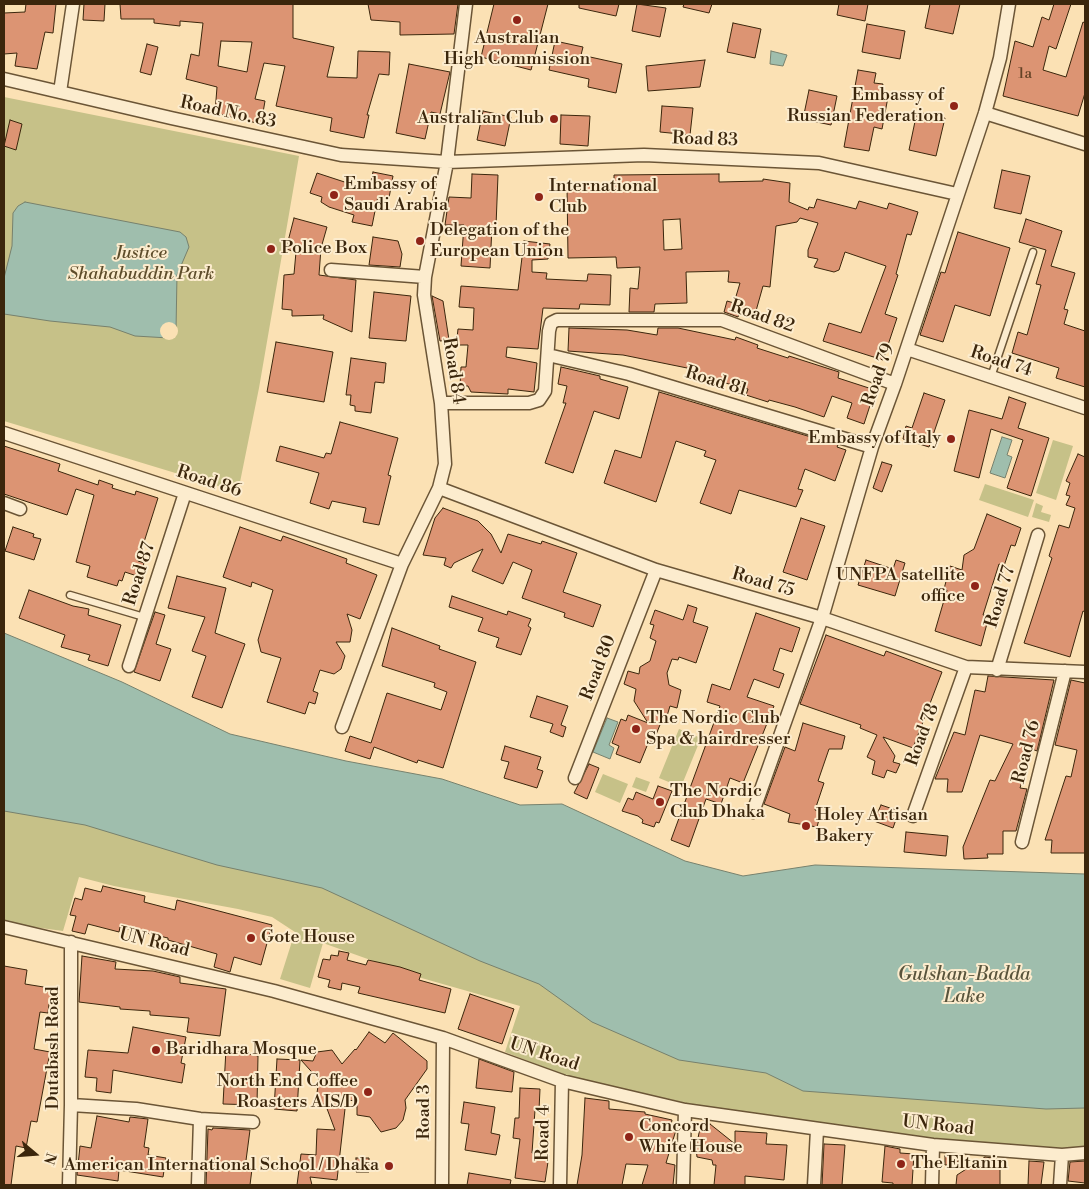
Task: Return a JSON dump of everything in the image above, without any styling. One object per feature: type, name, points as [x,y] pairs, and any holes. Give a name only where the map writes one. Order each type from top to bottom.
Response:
[{"type":"street","points":[[60,92],[73,4]]},
{"type":"street","name":"Road 84","points":[[342,727],[402,564],[439,488],[445,464],[441,402],[424,295],[424,277],[448,162],[466,4]]},
{"type":"street","name":"Road 79","points":[[753,812],[822,618],[872,447],[896,384],[985,113],[1000,58],[1009,4]]},
{"type":"street","name":"Road No. 83","points":[[4,79],[341,155],[448,162]]},
{"type":"street","points":[[985,113],[1085,144]]},
{"type":"street","name":"Road 83","points":[[448,162],[644,155],[819,163],[957,194]]},
{"type":"street","points":[[330,270],[424,277]]},
{"type":"street","name":"Road 82","points":[[548,355],[548,331],[551,323],[557,320],[722,320],[896,384]]},
{"type":"street","name":"Road 74","points":[[907,350],[1085,408]]},
{"type":"street","points":[[441,402],[529,403],[539,400],[545,391],[548,355]]},
{"type":"street","name":"Road 81","points":[[548,355],[629,374],[872,447]]},
{"type":"street","name":"Road 86","points":[[4,434],[402,564]]},
{"type":"street","name":"Road 75","points":[[439,488],[656,570],[822,618],[966,667],[997,670],[1085,672]]},
{"type":"street","name":"Road 87","points":[[129,666],[185,493]]},
{"type":"street","points":[[4,503],[20,509]]},
{"type":"street","name":"Road 77","points":[[997,670],[1038,535]]},
{"type":"street","name":"Road 80","points":[[575,778],[656,570]]},
{"type":"street","name":"Road 78","points":[[913,816],[966,667]]},
{"type":"street","name":"Road 76","points":[[1022,842],[1065,671]]},
{"type":"street","name":"UN Road","points":[[4,927],[274,991],[443,1038],[562,1081],[685,1110],[933,1145],[1062,1155],[1085,1153]]},
{"type":"street","name":"Dutabash Road","points":[[69,1185],[72,1105],[71,942]]},
{"type":"street","name":"Road 3","points":[[442,1185],[443,1038]]},
{"type":"street","name":"Road 4","points":[[560,1185],[562,1081]]},
{"type":"street","points":[[72,1105],[136,1110],[200,1119],[253,1122]]},
{"type":"street","points":[[683,1185],[685,1110]]},
{"type":"street","points":[[198,1185],[200,1119]]},
{"type":"street","points":[[814,1185],[817,1130]]},
{"type":"street","points":[[932,1185],[933,1145]]},
{"type":"street","points":[[1060,1185],[1062,1155]]},
{"type":"lane","points":[[991,377],[1033,252]]},
{"type":"lane","points":[[70,595],[144,617]]},
{"type":"green space","name":"Justice Shahabuddin Park","points":[[4,97],[299,156],[259,388],[238,492],[4,421]]},
{"type":"green space","points":[[1053,440],[1073,446],[1056,500],[1036,493]]},
{"type":"green space","points":[[985,484],[1034,500],[1028,517],[979,500]]},
{"type":"green space","points":[[1036,503],[1043,506],[1041,512],[1051,515],[1049,522],[1032,517]]},
{"type":"green space","points":[[679,729],[701,738],[681,787],[659,778]]},
{"type":"green space","points":[[603,774],[628,784],[620,803],[595,792]]},
{"type":"green space","points":[[636,777],[650,782],[646,792],[632,787]]},
{"type":"green space","points":[[4,809],[82,822],[319,885],[399,922],[1085,1105],[1085,1147],[1062,1149],[933,1140],[814,1124],[686,1103],[564,1075],[505,1052],[520,1006],[418,977],[323,943],[310,988],[280,979],[295,932],[272,917],[238,909],[114,886],[79,877],[63,931],[4,923]]},
{"type":"water","points":[[771,51],[787,55],[783,66],[770,64]]},
{"type":"water","points":[[25,202],[180,232],[186,237],[189,247],[177,275],[176,330],[169,338],[135,336],[110,327],[4,314],[4,278],[12,246],[13,213],[18,206]]},
{"type":"water","points":[[1002,437],[1012,440],[1007,455],[1012,457],[1005,478],[990,473]]},
{"type":"water","name":"Gulshan-Badda Lake","points":[[4,633],[122,682],[230,734],[346,761],[442,779],[520,805],[562,804],[685,861],[743,876],[815,865],[1085,874],[1085,1108],[1046,1109],[803,1091],[766,1073],[679,1060],[592,1022],[539,984],[480,961],[322,888],[217,865],[85,825],[4,811]]},
{"type":"water","points":[[607,718],[618,722],[609,745],[614,748],[610,759],[593,752]]},
{"type":"pier","points":[[169,322],[175,325],[178,331],[175,337],[169,340],[163,337],[160,331],[163,325]]},
{"type":"building","points":[[26,4],[56,4],[53,33],[45,32],[37,69],[15,66],[17,53],[4,54],[4,13],[25,12]]},
{"type":"building","points":[[84,4],[105,4],[104,21],[83,20]]},
{"type":"building","points":[[120,4],[293,4],[293,38],[334,47],[327,77],[357,78],[358,51],[390,52],[389,75],[379,74],[367,115],[369,115],[364,138],[330,131],[332,118],[276,106],[285,66],[264,63],[255,99],[265,101],[261,124],[215,113],[217,87],[186,79],[191,54],[199,56],[203,23],[180,21],[180,26],[154,23],[154,19],[121,19]],"holes":[[[221,41],[252,42],[247,72],[218,66]]]},
{"type":"building","points":[[368,4],[458,4],[454,34],[400,35],[400,22],[371,20]]},
{"type":"building","name":"Australian High Commission","points":[[494,4],[548,4],[531,70],[481,57]]},
{"type":"building","points":[[579,4],[619,4],[616,16],[579,8]]},
{"type":"building","points":[[637,4],[666,8],[660,37],[632,31]]},
{"type":"building","points":[[684,4],[712,4],[709,13],[683,7]]},
{"type":"building","points":[[839,4],[868,4],[865,21],[837,15]]},
{"type":"building","points":[[930,4],[960,4],[953,34],[925,28]]},
{"type":"building","points":[[1054,4],[1071,4],[1056,49],[1049,46],[1043,70],[1066,77],[1083,22],[1085,23],[1085,93],[1078,116],[1003,96],[1015,41],[1033,47],[1042,17],[1049,20]]},
{"type":"building","points":[[733,23],[761,29],[755,58],[727,52]]},
{"type":"building","points":[[867,24],[905,31],[900,59],[862,52]]},
{"type":"building","points":[[555,41],[583,47],[581,55],[622,64],[616,93],[588,87],[589,79],[549,70]]},
{"type":"building","points":[[147,44],[158,47],[151,75],[140,72]]},
{"type":"building","points":[[705,60],[700,87],[648,91],[646,66]]},
{"type":"building","points":[[409,64],[450,72],[440,114],[431,112],[425,139],[396,133]]},
{"type":"building","points":[[858,70],[876,73],[874,83],[883,84],[880,96],[888,97],[882,129],[874,127],[869,151],[844,147]]},
{"type":"building","points":[[809,90],[837,96],[831,125],[803,119]]},
{"type":"building","points":[[662,106],[693,108],[690,135],[660,132]]},
{"type":"building","points":[[483,111],[511,117],[505,146],[477,140]]},
{"type":"building","points":[[917,112],[945,118],[936,156],[909,150]]},
{"type":"building","points":[[561,115],[590,116],[588,146],[560,144]]},
{"type":"building","points":[[10,120],[22,124],[16,150],[4,146]]},
{"type":"building","points":[[1002,170],[1030,176],[1021,214],[994,208]]},
{"type":"building","points":[[373,172],[393,176],[389,198],[378,196],[372,226],[352,222],[354,215],[329,207],[321,202],[322,197],[310,193],[317,173],[369,190]]},
{"type":"building","points":[[472,174],[498,175],[496,226],[492,226],[490,268],[461,266],[464,225],[445,225],[449,197],[471,198]]},
{"type":"building","points":[[719,174],[719,182],[763,181],[763,179],[790,183],[789,202],[808,210],[809,207],[814,208],[817,199],[856,209],[859,201],[887,209],[889,203],[918,212],[911,235],[907,234],[896,274],[898,275],[885,314],[897,318],[883,360],[823,341],[829,323],[861,333],[886,266],[845,252],[839,270],[834,272],[814,267],[818,259],[808,257],[808,250],[818,223],[800,218],[797,222],[776,226],[770,287],[763,286],[754,318],[739,314],[738,317],[724,312],[727,301],[734,303],[740,283],[728,282],[729,271],[686,272],[687,303],[655,304],[654,312],[629,312],[630,288],[638,289],[640,267],[617,268],[616,257],[568,258],[567,186],[614,186],[614,175]],"holes":[[[680,219],[682,249],[664,250],[663,220]]]},
{"type":"building","points":[[294,218],[327,227],[321,248],[319,275],[356,280],[352,332],[323,319],[324,315],[292,316],[292,310],[282,309],[284,275],[294,274],[296,252],[286,249]]},
{"type":"building","points":[[1026,219],[1062,231],[1051,266],[1075,273],[1064,309],[1068,310],[1064,324],[1085,331],[1085,387],[1056,378],[1059,368],[1012,353],[1018,332],[1027,335],[1041,285],[1036,284],[1046,250],[1019,242]]},
{"type":"building","points":[[958,232],[1010,248],[990,316],[955,305],[943,342],[920,335],[941,272],[945,273]]},
{"type":"building","points":[[373,237],[398,241],[402,254],[400,267],[369,265]]},
{"type":"building","points":[[524,241],[550,244],[548,259],[532,260],[532,272],[547,273],[546,279],[587,281],[588,274],[611,275],[610,305],[580,304],[579,309],[543,308],[538,349],[507,347],[506,357],[537,363],[534,392],[508,389],[508,394],[471,392],[468,386],[460,386],[461,367],[466,367],[468,345],[457,345],[457,338],[458,329],[473,330],[474,308],[459,307],[461,286],[518,290]]},
{"type":"building","points":[[374,292],[411,296],[406,341],[369,338]]},
{"type":"building","points":[[432,296],[443,301],[449,340],[440,341]]},
{"type":"building","points":[[569,328],[627,330],[657,335],[658,328],[678,328],[735,340],[736,337],[758,345],[757,348],[839,372],[838,378],[875,390],[864,424],[847,418],[852,403],[832,396],[824,417],[795,407],[769,400],[768,402],[746,395],[748,389],[695,375],[697,370],[623,355],[568,351]]},
{"type":"building","points":[[276,342],[333,352],[324,402],[267,392]]},
{"type":"building","points":[[351,358],[386,363],[384,383],[375,382],[371,413],[355,411],[355,406],[350,405],[351,395],[346,395]]},
{"type":"building","points":[[561,367],[600,376],[600,379],[628,387],[619,419],[594,411],[573,473],[545,463],[566,403],[563,403],[567,386],[558,384]]},
{"type":"building","points":[[659,392],[838,445],[837,447],[846,450],[835,481],[805,469],[798,489],[803,490],[796,507],[739,490],[731,514],[700,503],[716,460],[704,456],[706,451],[676,441],[656,502],[604,483],[615,450],[641,458]]},
{"type":"building","points":[[924,393],[945,400],[929,447],[903,439],[906,426],[912,428]]},
{"type":"building","points":[[1009,397],[1026,403],[1018,428],[1049,438],[1031,496],[1007,488],[1023,440],[991,429],[979,478],[954,471],[969,410],[1002,419]]},
{"type":"building","points":[[340,422],[398,438],[388,475],[391,476],[379,525],[363,522],[366,508],[332,501],[329,509],[310,503],[319,473],[276,461],[280,446],[324,458],[326,453],[331,454]]},
{"type":"building","points":[[4,446],[60,464],[58,471],[98,485],[99,480],[113,485],[112,488],[135,495],[136,491],[158,498],[138,561],[144,563],[140,577],[125,572],[122,581],[119,580],[117,586],[87,577],[90,566],[76,562],[94,495],[76,489],[67,515],[4,494]]},
{"type":"building","points":[[1078,454],[1085,457],[1085,612],[1083,611],[1070,657],[1024,643],[1052,558],[1049,556],[1059,525],[1069,528],[1075,508],[1066,505],[1070,496],[1066,495],[1070,483],[1066,481]]},
{"type":"building","points":[[882,462],[892,465],[882,492],[873,488]]},
{"type":"building","points":[[443,508],[478,521],[491,534],[501,553],[508,534],[541,544],[542,541],[577,553],[563,592],[601,605],[593,627],[564,617],[565,613],[522,598],[532,570],[513,562],[503,584],[472,571],[483,549],[454,563],[451,568],[444,565],[446,558],[423,555],[435,518]]},
{"type":"building","points":[[987,514],[1021,528],[1015,546],[1011,545],[1004,566],[999,564],[983,615],[989,616],[981,646],[935,631],[947,590],[944,589],[950,566],[962,570],[964,555],[974,549]]},
{"type":"building","points":[[801,518],[825,526],[807,580],[783,572]]},
{"type":"building","points":[[13,527],[34,534],[33,537],[41,539],[34,560],[5,551]]},
{"type":"building","points":[[240,527],[281,541],[283,536],[347,559],[346,563],[377,575],[360,619],[347,614],[352,630],[350,642],[336,642],[345,656],[341,669],[334,674],[320,670],[313,691],[318,693],[315,704],[309,702],[305,714],[267,702],[281,658],[261,652],[258,640],[273,590],[252,582],[251,587],[223,577]]},
{"type":"building","points":[[866,560],[893,569],[896,560],[905,563],[895,596],[858,585]]},
{"type":"building","points":[[177,576],[226,588],[215,633],[245,644],[222,708],[192,697],[206,656],[192,651],[205,617],[168,608]]},
{"type":"building","points":[[29,590],[73,606],[89,609],[88,615],[121,625],[108,666],[88,660],[90,655],[61,647],[65,635],[19,618]]},
{"type":"building","points":[[452,596],[507,615],[508,611],[531,619],[528,626],[531,628],[521,655],[496,647],[499,638],[478,631],[483,618],[449,607]]},
{"type":"building","points":[[688,605],[697,608],[693,622],[708,627],[696,663],[679,657],[678,660],[672,659],[667,673],[669,685],[681,690],[677,708],[670,706],[667,716],[664,715],[653,742],[649,741],[640,763],[616,754],[619,746],[612,743],[621,719],[626,721],[628,715],[648,723],[634,701],[636,689],[624,684],[628,671],[639,674],[640,667],[650,661],[656,641],[650,638],[654,625],[650,624],[655,610],[683,620]]},
{"type":"building","points":[[155,612],[165,615],[156,644],[171,649],[160,681],[134,672]]},
{"type":"building","points":[[756,613],[800,628],[792,652],[780,648],[773,670],[784,674],[779,688],[754,679],[747,697],[774,706],[743,783],[730,778],[721,804],[706,799],[689,847],[671,840],[720,706],[707,702],[712,684],[730,690]]},
{"type":"building","points":[[392,628],[440,646],[439,649],[476,662],[443,768],[418,760],[417,763],[374,747],[370,759],[345,751],[350,736],[371,743],[387,693],[441,710],[447,692],[434,687],[435,683],[382,666]]},
{"type":"building","points":[[826,635],[884,656],[886,651],[942,672],[913,748],[883,737],[895,756],[893,762],[900,764],[896,773],[887,770],[884,778],[872,774],[875,761],[867,757],[877,735],[860,728],[861,725],[800,704]]},
{"type":"building","points":[[988,676],[1054,680],[1037,751],[1032,749],[1020,788],[1027,789],[1016,831],[1003,831],[1003,854],[987,854],[988,858],[964,859],[963,847],[990,780],[995,781],[1013,744],[980,735],[962,792],[947,792],[948,779],[935,779],[954,732],[965,735],[975,690],[985,692]]},
{"type":"building","points":[[1071,680],[1085,683],[1085,853],[1051,853],[1052,840],[1045,840],[1066,776],[1071,777],[1077,750],[1055,745]]},
{"type":"building","points":[[537,696],[568,706],[561,725],[566,727],[563,737],[550,732],[553,724],[530,717]]},
{"type":"building","points":[[803,723],[845,736],[842,749],[829,749],[818,781],[824,783],[815,810],[821,812],[817,827],[788,822],[790,814],[764,804],[785,747],[795,751]]},
{"type":"building","points":[[505,746],[541,757],[537,769],[543,771],[537,788],[504,778],[509,762],[501,760]]},
{"type":"building","points":[[589,764],[599,768],[587,799],[574,793]]},
{"type":"building","points":[[658,786],[672,791],[659,823],[656,822],[654,827],[642,823],[643,820],[638,816],[622,811],[628,798],[633,800],[636,792],[653,799]]},
{"type":"building","points":[[881,805],[899,811],[893,828],[874,821]]},
{"type":"building","points":[[906,832],[948,836],[946,856],[904,852]]},
{"type":"building","points":[[103,886],[145,896],[144,902],[175,910],[177,900],[272,925],[261,965],[234,957],[230,972],[214,967],[217,954],[168,940],[168,938],[120,927],[119,932],[88,924],[85,934],[72,931],[76,916],[70,915],[75,898],[82,900],[85,888],[101,892]]},
{"type":"building","points":[[339,951],[349,953],[347,960],[366,965],[368,960],[400,967],[421,974],[419,980],[451,989],[445,1013],[358,993],[360,987],[342,983],[341,990],[328,987],[330,980],[318,977],[323,959],[330,960],[331,955],[338,956]]},
{"type":"building","points":[[82,956],[116,962],[115,969],[153,971],[180,977],[180,983],[226,989],[220,1036],[187,1032],[189,1018],[150,1015],[150,1011],[120,1009],[120,1007],[79,1002]]},
{"type":"building","points":[[4,966],[27,970],[25,984],[56,989],[54,1004],[49,1004],[48,1013],[40,1012],[34,1049],[50,1052],[37,1122],[31,1121],[26,1148],[16,1146],[11,1185],[4,1185]]},
{"type":"building","points":[[470,994],[514,1009],[502,1044],[458,1029]]},
{"type":"building","name":"Baridhara Mosque","points":[[133,1027],[186,1037],[181,1063],[185,1064],[182,1083],[113,1070],[111,1093],[96,1091],[97,1078],[85,1077],[88,1050],[128,1053]]},
{"type":"building","points":[[369,1032],[385,1043],[393,1033],[427,1061],[427,1069],[405,1100],[406,1108],[403,1120],[396,1128],[381,1132],[370,1117],[357,1115],[357,1101],[346,1100],[337,1180],[310,1177],[312,1185],[297,1185],[301,1154],[316,1155],[317,1129],[335,1130],[326,1106],[316,1099],[319,1080],[301,1060],[313,1061],[317,1052],[332,1050],[342,1064],[356,1050]]},
{"type":"building","points":[[226,1049],[258,1056],[257,1105],[223,1104]]},
{"type":"building","points":[[277,1059],[300,1060],[297,1111],[274,1109]]},
{"type":"building","points":[[479,1059],[514,1072],[512,1092],[476,1088]]},
{"type":"building","points":[[520,1088],[540,1089],[539,1110],[535,1110],[532,1153],[549,1155],[545,1182],[515,1178],[520,1139],[513,1138],[515,1118],[519,1118]]},
{"type":"building","points":[[585,1098],[609,1101],[609,1109],[645,1112],[645,1114],[672,1120],[671,1125],[676,1126],[676,1130],[666,1163],[675,1165],[673,1185],[642,1185],[648,1165],[626,1164],[622,1185],[577,1185],[582,1155]]},
{"type":"building","points":[[464,1102],[495,1107],[491,1133],[500,1135],[496,1155],[465,1150],[469,1124],[461,1123]]},
{"type":"building","points":[[97,1116],[129,1122],[130,1117],[148,1119],[144,1147],[149,1148],[148,1155],[166,1158],[163,1177],[119,1170],[118,1181],[77,1175],[80,1146],[91,1148]]},
{"type":"building","points":[[710,1124],[735,1144],[735,1131],[767,1133],[766,1144],[787,1145],[784,1180],[745,1176],[745,1185],[714,1185],[716,1165],[713,1165],[712,1160],[697,1157],[696,1148],[700,1128]]},
{"type":"building","points":[[213,1128],[250,1130],[245,1168],[252,1169],[250,1185],[206,1185],[208,1129],[212,1130]]},
{"type":"building","points":[[824,1144],[845,1145],[842,1185],[822,1185]]},
{"type":"building","name":"The Eltanin","points":[[885,1146],[900,1149],[900,1153],[914,1154],[912,1185],[893,1185],[893,1183],[882,1182]]},
{"type":"building","points":[[945,1156],[958,1156],[958,1165],[945,1165]]},
{"type":"building","points":[[985,1157],[1000,1159],[1000,1185],[956,1185],[957,1175]]},
{"type":"building","points":[[356,1158],[369,1158],[369,1172],[356,1172]]},
{"type":"building","points":[[1029,1161],[1044,1162],[1041,1185],[1028,1185]]},
{"type":"building","points":[[1085,1161],[1085,1183],[1068,1181],[1070,1162]]},
{"type":"building","points":[[469,1173],[511,1180],[510,1185],[467,1185]]},
{"type":"place","name":"Australian High Commission","points":[[517,20]]},
{"type":"place","name":"Embassy of Russian Federation","points":[[954,106]]},
{"type":"place","name":"Australian Club","points":[[554,119]]},
{"type":"place","name":"Embassy of Saudi Arabia","points":[[334,195]]},
{"type":"place","name":"International Club","points":[[539,197]]},
{"type":"place","name":"Delegation of the European Union","points":[[420,241]]},
{"type":"place","name":"Police Box","points":[[271,249]]},
{"type":"place","name":"Embassy of Italy","points":[[951,439]]},
{"type":"place","name":"UNFPA satellite office","points":[[975,586]]},
{"type":"place","name":"The Nordic Club Spa & hairdresser","points":[[636,729]]},
{"type":"place","name":"The Nordic Club Dhaka","points":[[660,802]]},
{"type":"place","name":"Holey Artisan Bakery","points":[[806,826]]},
{"type":"place","name":"Gote House","points":[[251,938]]},
{"type":"place","name":"Baridhara Mosque","points":[[156,1050]]},
{"type":"place","name":"North End Coffee Roasters AIS/D","points":[[368,1092]]},
{"type":"place","name":"Concord White House","points":[[629,1137]]},
{"type":"place","name":"The Eltanin","points":[[901,1164]]},
{"type":"place","name":"American International School / Dhaka","points":[[389,1166]]}]
